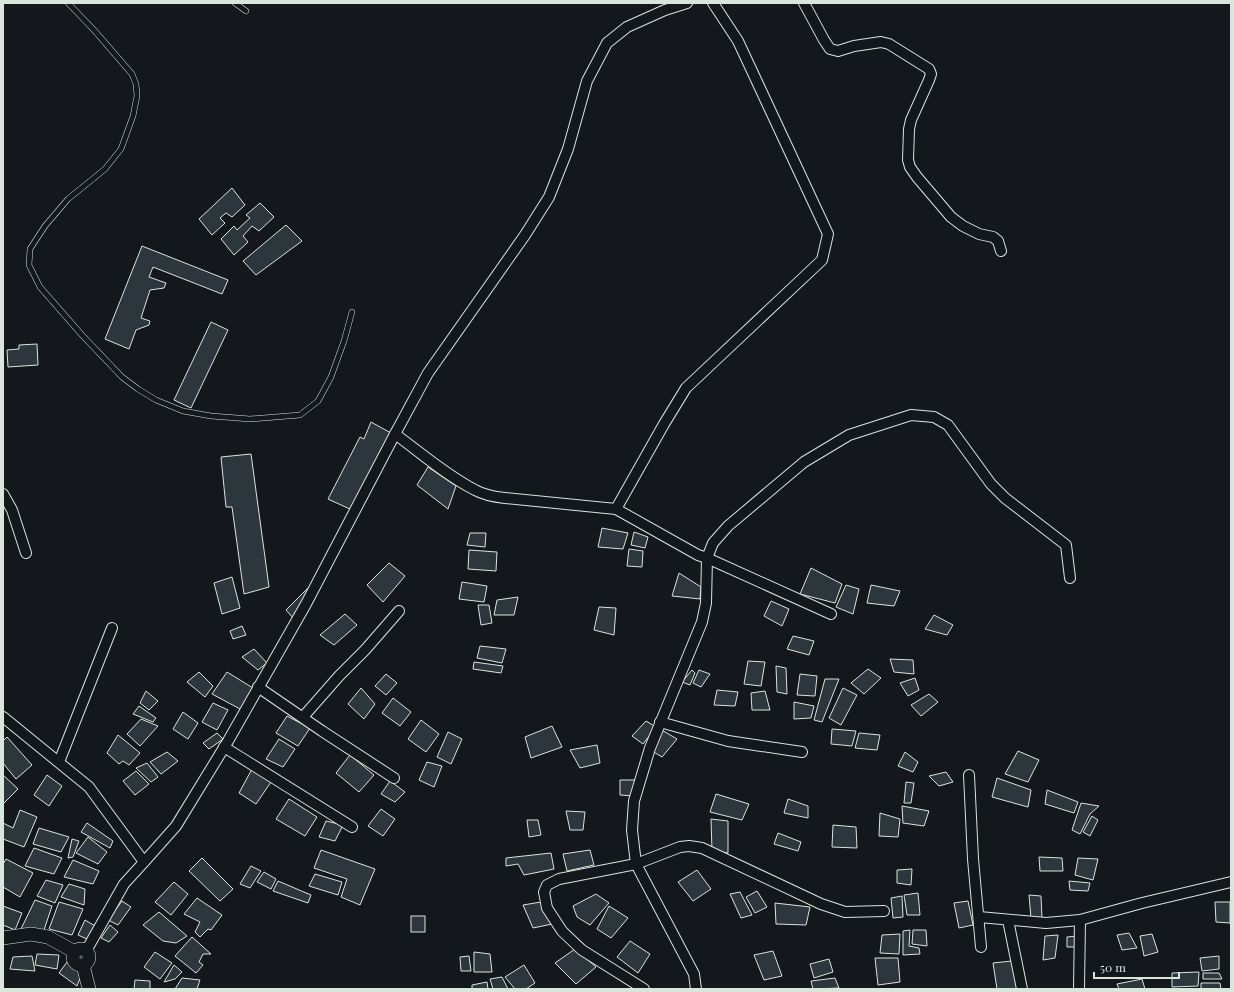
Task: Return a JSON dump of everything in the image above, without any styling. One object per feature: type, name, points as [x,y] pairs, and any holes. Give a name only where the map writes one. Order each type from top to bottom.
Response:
[{"type":"street","points":[[89,989],[83,965],[76,964],[73,956],[81,952],[124,884],[176,826],[224,748],[306,604],[428,373],[525,235],[549,197],[568,149],[587,81],[607,43],[627,27],[666,10],[687,3]]},
{"type":"street","points":[[616,509],[686,388],[822,260],[828,234],[738,41],[713,3]]},
{"type":"street","points":[[804,3],[830,49],[838,51],[854,46],[881,42],[889,44],[929,69],[931,74],[911,120],[909,129],[908,160],[910,167],[951,217],[963,226],[979,234],[994,237],[998,241],[1001,251]]},
{"type":"street","points":[[696,989],[694,974],[636,864],[632,830],[634,801],[650,748],[702,622],[706,603],[707,558],[713,543],[728,526],[804,462],[849,435],[911,415],[934,417],[948,425],[995,488],[1005,498],[1064,542],[1067,548],[1070,578]]},
{"type":"street","points":[[395,434],[447,472],[476,490],[505,498],[616,509],[698,555],[831,614]]},
{"type":"street","points":[[3,494],[12,510],[26,553]]},
{"type":"street","points":[[303,717],[399,612]]},
{"type":"street","points":[[59,762],[112,628]]},
{"type":"street","points":[[258,687],[394,778]]},
{"type":"street","points":[[3,717],[89,787],[144,862]]},
{"type":"street","points":[[660,722],[728,741],[802,752]]},
{"type":"street","points":[[224,748],[352,827]]},
{"type":"street","points":[[969,776],[973,858],[981,947]]},
{"type":"street","points":[[644,989],[582,950],[562,930],[547,908],[544,892],[547,885],[560,879],[636,864],[680,847],[689,846],[702,848],[822,904],[845,912],[884,910]]},
{"type":"street","points":[[979,917],[1046,923],[1080,920],[1142,903],[1231,882]]},
{"type":"street","points":[[1008,920],[1022,989]]},
{"type":"street","points":[[1079,989],[1080,920]]},
{"type":"street","points":[[3,938],[31,934],[48,937],[81,952]]},
{"type":"lane","points":[[68,3],[132,74],[136,84],[137,96],[133,116],[121,149],[105,169],[68,199],[45,226],[30,249],[29,265],[40,287],[82,335],[122,377],[156,400],[183,411],[211,416],[250,419],[300,414],[318,401],[331,377],[344,341],[352,312]]},
{"type":"lane","points":[[235,3],[246,11]]},
{"type":"building","points":[[232,188],[245,205],[232,217],[226,213],[220,218],[225,223],[212,235],[199,219]]},
{"type":"building","points":[[260,203],[274,217],[259,231],[252,226],[243,236],[248,242],[234,255],[221,239],[234,226],[237,230],[250,218],[246,215]]},
{"type":"building","points":[[286,225],[302,241],[256,275],[243,261]]},
{"type":"building","points":[[142,246],[228,280],[222,294],[153,267],[149,277],[166,283],[164,288],[150,290],[141,318],[150,321],[149,325],[136,330],[129,349],[105,339]]},
{"type":"building","points":[[211,322],[228,330],[191,408],[174,400]]},
{"type":"building","points":[[37,344],[38,365],[8,367],[7,350],[19,349],[19,345]]},
{"type":"building","points":[[371,422],[391,433],[352,510],[328,499],[360,437],[364,439]]},
{"type":"building","points":[[251,454],[269,587],[244,594],[232,507],[226,507],[221,457]]},
{"type":"building","points":[[428,467],[456,486],[448,509],[417,485]]},
{"type":"building","points":[[602,528],[628,533],[623,549],[598,547]]},
{"type":"building","points":[[634,532],[648,537],[645,548],[631,545]]},
{"type":"building","points":[[470,533],[486,533],[485,547],[467,545]]},
{"type":"building","points":[[629,549],[643,551],[642,567],[627,566]]},
{"type":"building","points":[[469,550],[497,552],[496,571],[468,569]]},
{"type":"building","points":[[389,563],[405,576],[383,602],[367,585]]},
{"type":"building","points":[[811,568],[842,584],[835,603],[800,594]]},
{"type":"building","points":[[679,573],[701,587],[700,599],[672,596]]},
{"type":"building","points":[[232,577],[240,608],[222,614],[214,583]]},
{"type":"building","points":[[462,582],[487,586],[484,602],[459,599]]},
{"type":"building","points":[[846,585],[859,589],[853,614],[836,607]]},
{"type":"building","points":[[871,585],[900,591],[894,606],[867,603]]},
{"type":"building","points":[[308,588],[311,590],[294,619],[286,610]]},
{"type":"building","points":[[518,597],[514,615],[494,615],[497,600]]},
{"type":"building","points":[[771,601],[789,609],[782,626],[764,616]]},
{"type":"building","points":[[478,605],[489,605],[492,623],[481,625]]},
{"type":"building","points":[[599,607],[616,608],[614,635],[594,630]]},
{"type":"building","points":[[345,614],[357,625],[334,645],[320,635]]},
{"type":"building","points":[[934,615],[953,625],[947,635],[925,629]]},
{"type":"building","points":[[242,626],[246,635],[233,639],[230,631]]},
{"type":"building","points":[[793,636],[814,641],[809,655],[787,649]]},
{"type":"building","points":[[480,646],[506,649],[502,663],[477,658]]},
{"type":"building","points":[[254,649],[267,663],[258,670],[242,657]]},
{"type":"building","points":[[890,659],[913,660],[914,674],[894,672]]},
{"type":"building","points":[[748,661],[765,662],[761,686],[744,684]]},
{"type":"building","points":[[474,662],[503,666],[501,673],[473,669]]},
{"type":"building","points":[[776,666],[786,668],[787,694],[777,692]]},
{"type":"building","points":[[868,669],[881,678],[864,694],[851,683]]},
{"type":"building","points":[[692,670],[695,673],[690,685],[682,682]]},
{"type":"building","points":[[699,670],[710,674],[701,687],[693,683]]},
{"type":"building","points":[[199,672],[213,686],[205,697],[187,682]]},
{"type":"building","points":[[227,672],[253,688],[242,710],[212,694]]},
{"type":"building","points":[[386,674],[397,683],[386,695],[375,686]]},
{"type":"building","points":[[800,674],[817,676],[815,696],[797,695]]},
{"type":"building","points":[[915,678],[919,690],[908,696],[900,683]]},
{"type":"building","points":[[825,679],[839,679],[822,722],[814,720]]},
{"type":"building","points":[[361,688],[375,704],[364,719],[348,704]]},
{"type":"building","points":[[843,688],[857,695],[841,725],[829,718]]},
{"type":"building","points":[[717,690],[738,692],[735,706],[714,705]]},
{"type":"building","points":[[146,691],[158,701],[149,710],[140,703]]},
{"type":"building","points":[[765,691],[770,710],[752,710],[751,693]]},
{"type":"building","points":[[929,694],[938,702],[921,716],[911,705]]},
{"type":"building","points":[[393,698],[411,712],[400,726],[382,713]]},
{"type":"building","points":[[794,702],[814,706],[811,718],[794,719]]},
{"type":"building","points":[[213,703],[228,710],[217,730],[202,722]]},
{"type":"building","points":[[139,706],[156,718],[153,722],[133,714]]},
{"type":"building","points":[[183,712],[198,723],[188,739],[173,729]]},
{"type":"building","points":[[287,716],[310,728],[298,746],[276,733]]},
{"type":"building","points":[[141,719],[158,726],[140,746],[127,734]]},
{"type":"building","points":[[421,720],[439,734],[426,752],[408,739]]},
{"type":"building","points":[[646,721],[656,727],[643,744],[632,736]]},
{"type":"building","points":[[552,726],[562,747],[531,758],[525,737]]},
{"type":"building","points":[[660,729],[677,739],[662,757],[652,751]]},
{"type":"building","points":[[832,729],[856,731],[852,746],[831,744]]},
{"type":"building","points":[[448,732],[462,739],[451,764],[437,757]]},
{"type":"building","points":[[217,733],[223,739],[209,749],[203,743]]},
{"type":"building","points":[[859,733],[880,735],[877,750],[855,748]]},
{"type":"building","points":[[118,735],[140,753],[129,765],[123,761],[119,764],[107,753]]},
{"type":"building","points":[[7,737],[32,765],[16,779],[3,763],[3,741]]},
{"type":"building","points":[[279,739],[295,749],[283,767],[266,759]]},
{"type":"building","points":[[597,745],[600,763],[580,768],[570,750]]},
{"type":"building","points":[[1018,751],[1039,760],[1028,782],[1005,774]]},
{"type":"building","points":[[167,752],[178,761],[161,774],[150,762]]},
{"type":"building","points":[[905,752],[918,762],[913,772],[898,766]]},
{"type":"building","points":[[350,755],[374,775],[359,792],[336,773]]},
{"type":"building","points":[[427,762],[442,766],[434,787],[419,780]]},
{"type":"building","points":[[147,763],[158,777],[151,782],[136,768]]},
{"type":"building","points":[[252,769],[271,782],[256,804],[239,793]]},
{"type":"building","points":[[136,771],[149,784],[135,795],[123,781]]},
{"type":"building","points":[[946,772],[953,782],[939,786],[929,776]]},
{"type":"building","points":[[3,775],[18,789],[3,804]]},
{"type":"building","points":[[47,775],[62,786],[49,806],[34,795]]},
{"type":"building","points":[[997,778],[1031,790],[1028,807],[992,797]]},
{"type":"building","points":[[620,780],[638,780],[634,796],[620,795]]},
{"type":"building","points":[[390,781],[405,792],[395,802],[381,794]]},
{"type":"building","points":[[906,782],[914,783],[911,803],[904,803]]},
{"type":"building","points":[[1047,790],[1078,802],[1074,813],[1045,804]]},
{"type":"building","points":[[716,794],[749,804],[742,820],[710,812]]},
{"type":"building","points":[[289,799],[317,817],[305,836],[276,819]]},
{"type":"building","points":[[788,799],[808,806],[808,818],[784,813]]},
{"type":"building","points":[[1081,803],[1099,806],[1090,814],[1080,834],[1072,830]]},
{"type":"building","points":[[902,806],[929,811],[924,826],[903,823]]},
{"type":"building","points":[[381,809],[395,819],[383,836],[368,826]]},
{"type":"building","points":[[20,810],[37,817],[24,847],[3,839],[3,823],[13,828]]},
{"type":"building","points":[[566,811],[585,812],[583,830],[570,830]]},
{"type":"building","points":[[880,813],[900,819],[898,837],[879,836]]},
{"type":"building","points":[[1092,816],[1098,820],[1090,836],[1083,832]]},
{"type":"building","points":[[711,819],[728,821],[728,853],[712,851]]},
{"type":"building","points":[[527,820],[538,820],[541,835],[529,837]]},
{"type":"building","points":[[326,821],[343,825],[335,841],[319,837]]},
{"type":"building","points":[[87,823],[113,841],[110,848],[81,832]]},
{"type":"building","points":[[833,825],[856,827],[857,848],[832,847]]},
{"type":"building","points":[[39,828],[69,837],[61,852],[33,844]]},
{"type":"building","points":[[778,833],[801,842],[798,851],[774,844]]},
{"type":"building","points":[[88,837],[107,852],[98,864],[76,853]]},
{"type":"building","points":[[72,839],[79,841],[73,857],[68,858]]},
{"type":"building","points":[[34,848],[62,858],[54,874],[25,866]]},
{"type":"building","points":[[321,850],[375,869],[360,905],[341,897],[347,879],[314,868]]},
{"type":"building","points":[[590,850],[594,865],[567,871],[563,854]]},
{"type":"building","points":[[551,853],[554,869],[524,875],[518,864],[506,866],[506,858]]},
{"type":"building","points":[[1039,857],[1062,858],[1063,871],[1040,871]]},
{"type":"building","points":[[202,858],[233,889],[220,901],[189,871]]},
{"type":"building","points":[[1078,858],[1098,859],[1093,880],[1075,875]]},
{"type":"building","points":[[6,859],[33,873],[20,897],[3,887],[3,864]]},
{"type":"building","points":[[73,860],[99,871],[93,884],[64,877]]},
{"type":"building","points":[[251,866],[261,871],[250,888],[240,884]]},
{"type":"building","points":[[912,869],[911,885],[897,883],[897,870]]},
{"type":"building","points":[[697,870],[711,889],[693,901],[678,882]]},
{"type":"building","points":[[264,872],[276,879],[271,889],[257,882]]},
{"type":"building","points":[[315,874],[342,882],[338,895],[309,886]]},
{"type":"building","points":[[46,880],[63,885],[55,903],[37,896]]},
{"type":"building","points":[[278,881],[311,895],[308,903],[273,891]]},
{"type":"building","points":[[1069,881],[1090,883],[1088,891],[1070,890]]},
{"type":"building","points":[[174,882],[188,894],[171,915],[155,902]]},
{"type":"building","points":[[69,884],[85,889],[84,905],[61,897]]},
{"type":"building","points":[[757,891],[767,907],[755,913],[746,897]]},
{"type":"building","points":[[740,892],[752,915],[741,918],[730,894]]},
{"type":"building","points":[[918,893],[920,915],[907,915],[904,895]]},
{"type":"building","points":[[596,894],[609,903],[590,925],[577,917],[573,906]]},
{"type":"building","points":[[1029,895],[1041,896],[1042,919],[1031,918]]},
{"type":"building","points":[[902,896],[903,917],[893,918],[891,898]]},
{"type":"building","points":[[197,898],[222,915],[211,930],[208,929],[200,937],[195,932],[200,922],[184,914]]},
{"type":"building","points":[[35,900],[52,906],[43,933],[21,929]]},
{"type":"building","points":[[122,901],[131,907],[118,925],[108,920]]},
{"type":"building","points":[[968,901],[973,925],[959,928],[954,903]]},
{"type":"building","points":[[59,902],[83,909],[72,935],[49,929]]},
{"type":"building","points":[[541,902],[552,924],[533,928],[523,905]]},
{"type":"building","points":[[1215,902],[1230,902],[1230,923],[1216,922]]},
{"type":"building","points":[[775,903],[810,907],[806,925],[776,924]]},
{"type":"building","points":[[3,906],[22,913],[15,930],[3,925]]},
{"type":"building","points":[[609,906],[628,918],[611,938],[597,929]]},
{"type":"building","points":[[159,912],[187,936],[176,943],[163,941],[143,925]]},
{"type":"building","points":[[411,916],[425,916],[425,932],[411,932]]},
{"type":"building","points":[[85,920],[95,926],[87,939],[78,935]]},
{"type":"building","points":[[110,925],[118,932],[109,942],[101,938]]},
{"type":"building","points":[[910,930],[909,946],[919,948],[920,954],[903,955],[903,931]]},
{"type":"building","points":[[913,930],[926,930],[927,946],[912,944]]},
{"type":"building","points":[[1129,933],[1137,948],[1122,950],[1117,935]]},
{"type":"building","points":[[900,934],[899,954],[880,953],[882,935]]},
{"type":"building","points":[[1152,934],[1158,952],[1144,956],[1140,936]]},
{"type":"building","points":[[1058,935],[1055,958],[1043,960],[1045,936]]},
{"type":"building","points":[[1077,936],[1078,947],[1067,947],[1067,937]]},
{"type":"building","points":[[192,937],[211,954],[203,954],[199,962],[203,965],[196,973],[175,956]]},
{"type":"building","points":[[630,941],[650,954],[638,973],[617,957]]},
{"type":"building","points":[[575,949],[596,967],[576,984],[555,963]]},
{"type":"building","points":[[773,951],[782,976],[764,980],[754,955]]},
{"type":"building","points":[[155,952],[172,963],[160,979],[144,967]]},
{"type":"building","points":[[474,952],[490,954],[492,972],[474,972]]},
{"type":"building","points":[[37,954],[59,955],[57,969],[35,965]]},
{"type":"building","points":[[32,956],[35,971],[10,969],[13,957]]},
{"type":"building","points":[[469,956],[471,971],[461,971],[460,957]]},
{"type":"building","points":[[1219,956],[1219,969],[1202,971],[1200,958]]},
{"type":"building","points":[[875,958],[898,958],[900,982],[878,985]]},
{"type":"building","points":[[829,959],[833,972],[814,978],[810,964]]},
{"type":"building","points":[[1012,961],[1018,988],[997,989],[993,963]]},
{"type":"building","points":[[67,962],[82,973],[77,986],[59,973]]},
{"type":"building","points":[[174,965],[182,972],[175,979],[164,982]]},
{"type":"building","points":[[524,965],[535,983],[526,989],[515,989],[505,977]]},
{"type":"building","points":[[1199,972],[1198,986],[1172,987],[1172,973]]},
{"type":"building","points":[[1203,973],[1219,973],[1222,979],[1203,979]]},
{"type":"building","points":[[502,977],[508,989],[493,989],[490,979]]},
{"type":"building","points":[[182,978],[200,980],[197,989],[175,989]]},
{"type":"building","points":[[835,978],[839,988],[813,989],[811,981]]},
{"type":"building","points":[[1142,979],[1145,989],[1119,989],[1117,984]]},
{"type":"building","points":[[135,980],[150,981],[150,989],[134,989]]},
{"type":"building","points":[[487,982],[488,989],[472,989],[472,985]]},
{"type":"building","points":[[1201,983],[1220,983],[1221,989],[1201,989]]}]
